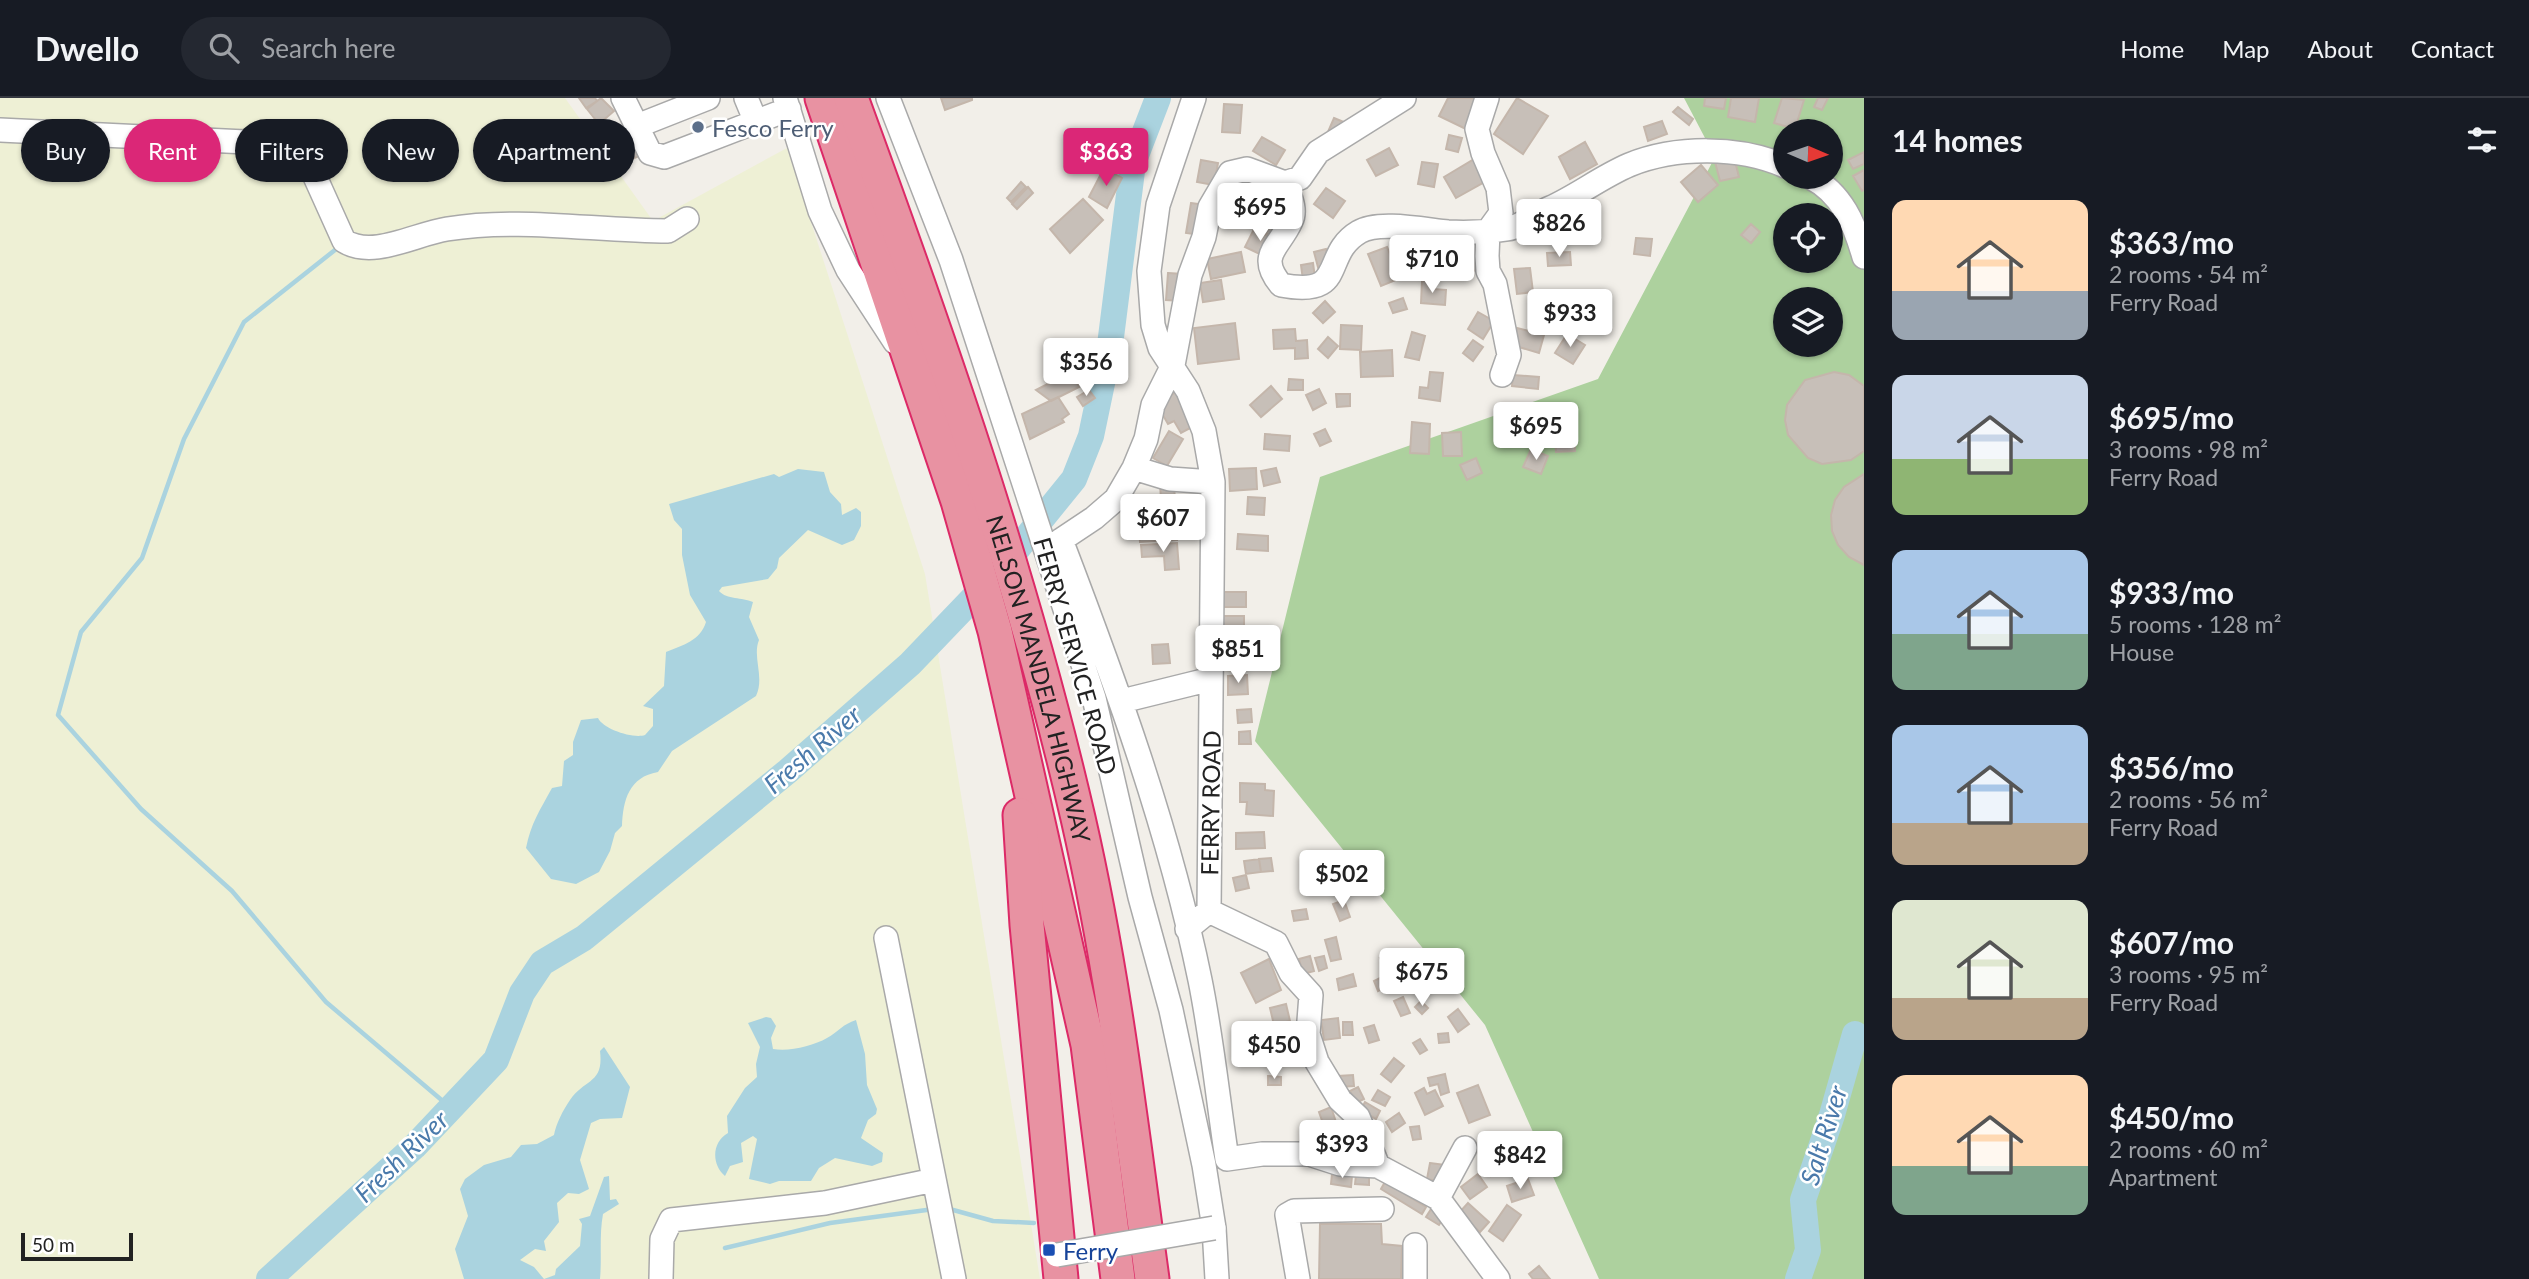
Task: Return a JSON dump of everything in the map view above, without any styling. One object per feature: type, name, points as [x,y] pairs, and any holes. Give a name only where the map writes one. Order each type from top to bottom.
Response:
[{"type":"highway","name":"NELSON MANDELA HIGHWAY","points":[[822,98],[958,501],[995,631],[1088,1045],[1118,1279]]},
{"type":"highway","name":"NELSON MANDELA HIGHWAY","points":[[851,98],[917,275],[1022,596],[1078,821],[1107,968],[1152,1279]]},
{"type":"highway","points":[[1004,670],[1022,831],[1027,925],[1059,1267]]},
{"type":"street","points":[[623,98],[650,153],[664,157],[756,122],[787,104],[820,211],[848,270],[913,370]]},
{"type":"street","points":[[636,126],[708,98]]},
{"type":"street","points":[[746,98],[756,122]]},
{"type":"street","name":"FERRY SERVICE ROAD","points":[[888,98],[951,260],[1023,475],[1053,545],[1094,698],[1140,897],[1171,1010],[1214,1228],[1217,1279]]},
{"type":"street","name":"FERRY ROAD","points":[[1188,929],[1209,911],[1213,482],[1204,431],[1188,391],[1160,348],[1153,325],[1149,271],[1158,205],[1194,98]]},
{"type":"street","points":[[1404,98],[1318,152],[1300,178],[1285,183],[1247,169],[1230,173],[1216,193],[1190,275],[1173,365],[1153,405],[1146,439],[1134,468],[1116,499],[1053,545],[1122,701],[1158,814],[1200,981],[1227,1159],[1262,1154],[1309,1154],[1340,1164],[1378,1166],[1438,1198],[1498,1279]]},
{"type":"street","points":[[1487,98],[1477,129],[1483,153],[1498,188],[1501,213],[1488,231],[1488,271],[1495,284],[1508,355],[1502,375]]},
{"type":"street","points":[[0,130],[294,147],[303,150],[344,241],[356,249],[373,248],[433,231],[483,223],[668,231],[687,219]]},
{"type":"street","points":[[1285,183],[1293,208],[1292,221],[1271,255],[1270,268],[1281,285],[1320,286],[1328,279],[1346,244],[1359,231],[1381,228],[1488,231],[1511,229],[1631,164],[1664,157],[1741,152],[1773,162]]},
{"type":"street","points":[[1825,189],[1838,199],[1854,225],[1864,257]]},
{"type":"street","points":[[1134,468],[1170,479],[1213,482]]},
{"type":"street","points":[[1122,701],[1211,679]]},
{"type":"street","points":[[1209,911],[1276,943],[1291,973],[1311,995],[1308,1034],[1317,1062],[1340,1100],[1358,1117],[1378,1166]]},
{"type":"street","points":[[886,938],[954,1279]]},
{"type":"street","points":[[1438,1198],[1465,1148]]},
{"type":"street","points":[[661,1279],[663,1239],[671,1220],[825,1203],[934,1180]]},
{"type":"street","points":[[1298,1279],[1287,1215],[1294,1211],[1382,1209]]},
{"type":"street","points":[[1059,1267],[1214,1228]]},
{"type":"street","points":[[1415,1245],[1415,1279]]},
{"type":"green space","points":[[0,98],[565,98],[580,119],[473,119],[473,182],[625,182],[653,221],[787,148],[925,574],[1040,1279],[0,1279]]},
{"type":"green space","points":[[1684,98],[1864,98],[1864,1279],[1599,1279],[1485,1025],[1255,741],[1320,477],[1598,379],[1715,157]]},
{"type":"water","points":[[798,469],[824,472],[830,492],[841,504],[842,515],[856,508],[861,512],[861,526],[854,540],[842,545],[808,530],[779,558],[777,568],[768,579],[722,587],[719,591],[726,596],[753,602],[749,617],[759,640],[759,682],[756,696],[672,751],[658,772],[634,784],[626,799],[622,826],[615,833],[610,851],[599,872],[576,884],[551,879],[526,848],[533,824],[552,788],[562,786],[564,761],[573,755],[573,742],[581,720],[598,718],[606,726],[619,732],[633,736],[645,735],[653,726],[653,709],[643,706],[664,686],[666,652],[695,638],[706,622],[690,595],[682,555],[682,529],[674,520],[669,504],[774,474],[779,477]]},
{"type":"water","points":[[771,1018],[776,1026],[771,1038],[773,1049],[779,1050],[815,1044],[856,1020],[865,1054],[867,1085],[877,1109],[876,1114],[868,1120],[861,1138],[883,1153],[882,1162],[872,1166],[835,1158],[819,1168],[811,1181],[779,1181],[770,1184],[749,1179],[757,1139],[753,1136],[741,1143],[743,1162],[730,1166],[725,1176],[720,1171],[715,1153],[719,1142],[728,1133],[727,1116],[745,1088],[757,1077],[756,1064],[760,1047],[748,1023]]},
{"type":"water","points":[[604,1047],[630,1087],[622,1118],[600,1119],[591,1123],[580,1160],[589,1189],[579,1194],[568,1193],[557,1203],[559,1222],[544,1241],[546,1251],[535,1249],[520,1260],[534,1267],[544,1279],[464,1279],[455,1249],[468,1216],[460,1189],[465,1179],[484,1165],[511,1157],[521,1145],[537,1144],[554,1135],[570,1100],[596,1075],[600,1051]]},
{"type":"water","points":[[609,1176],[610,1200],[616,1199],[619,1204],[603,1214],[600,1279],[544,1279],[555,1275],[556,1269],[580,1246],[582,1224],[579,1219],[590,1216],[604,1177]]},
{"type":"building","points":[[579,98],[595,98],[597,101],[586,108]]},
{"type":"building","points":[[601,98],[614,111],[605,119],[595,119],[587,109]]},
{"type":"building","points":[[941,98],[972,98],[972,100],[945,110]]},
{"type":"building","points":[[1448,98],[1476,98],[1468,130],[1439,116]]},
{"type":"building","points":[[1517,98],[1548,116],[1523,154],[1494,134]]},
{"type":"building","points":[[1705,98],[1726,98],[1724,109],[1704,106]]},
{"type":"building","points":[[1731,98],[1759,98],[1755,122],[1728,117]]},
{"type":"building","points":[[1782,98],[1804,100],[1798,119],[1775,119]]},
{"type":"building","points":[[1818,98],[1828,98],[1822,110],[1814,107]]},
{"type":"building","points":[[1224,104],[1242,105],[1240,133],[1222,132]]},
{"type":"building","points":[[1678,107],[1693,119],[1689,125],[1673,112]]},
{"type":"building","points":[[1334,118],[1346,123],[1327,134]]},
{"type":"building","points":[[1662,121],[1667,134],[1648,141],[1644,127]]},
{"type":"building","points":[[1075,131],[1122,143],[1116,167],[1069,154]]},
{"type":"building","points":[[1449,135],[1462,138],[1458,152],[1446,149]]},
{"type":"building","points":[[1262,137],[1285,150],[1276,165],[1253,151]]},
{"type":"building","points":[[1585,142],[1597,164],[1570,179],[1559,157]]},
{"type":"building","points":[[638,143],[642,155],[635,158],[635,144]]},
{"type":"building","points":[[1389,148],[1398,165],[1376,176],[1367,160]]},
{"type":"building","points":[[1864,152],[1864,164],[1853,169],[1848,160]]},
{"type":"building","points":[[1734,157],[1739,177],[1720,181],[1715,162]]},
{"type":"building","points":[[1476,158],[1488,180],[1456,198],[1444,177]]},
{"type":"building","points":[[1201,160],[1218,163],[1214,185],[1197,182]]},
{"type":"building","points":[[1422,162],[1438,164],[1434,187],[1418,184]]},
{"type":"building","points":[[1701,165],[1718,185],[1698,202],[1681,182]]},
{"type":"building","points":[[1104,168],[1122,178],[1107,208],[1089,197]]},
{"type":"building","points":[[1864,170],[1864,190],[1862,191],[1853,176]]},
{"type":"building","points":[[1021,182],[1026,187],[1011,202],[1007,198]]},
{"type":"building","points":[[1028,187],[1033,193],[1017,209],[1012,204]]},
{"type":"building","points":[[1326,188],[1345,201],[1333,218],[1314,204]]},
{"type":"building","points":[[1083,199],[1103,220],[1070,253],[1050,229]]},
{"type":"building","points":[[1191,203],[1206,205],[1200,235],[1186,233]]},
{"type":"building","points":[[1568,206],[1577,228],[1552,237],[1544,215]]},
{"type":"building","points":[[1264,216],[1281,222],[1275,237],[1259,231]]},
{"type":"building","points":[[1751,224],[1760,232],[1751,243],[1741,235]]},
{"type":"building","points":[[1254,229],[1274,239],[1266,257],[1245,247]]},
{"type":"building","points":[[1636,238],[1652,239],[1650,256],[1634,254]]},
{"type":"building","points":[[1387,247],[1394,264],[1412,257],[1418,271],[1381,286],[1368,254]]},
{"type":"building","points":[[1326,249],[1331,267],[1319,271],[1314,252]]},
{"type":"building","points":[[1241,252],[1245,272],[1211,279],[1207,259]]},
{"type":"building","points":[[1570,252],[1571,265],[1548,266],[1547,253]]},
{"type":"building","points":[[1474,255],[1481,266],[1462,279],[1454,268]]},
{"type":"building","points":[[1313,263],[1315,278],[1303,280],[1301,265]]},
{"type":"building","points":[[1530,268],[1533,292],[1517,294],[1514,269]]},
{"type":"building","points":[[1168,273],[1183,274],[1182,301],[1166,300]]},
{"type":"building","points":[[1221,280],[1224,299],[1203,302],[1200,283]]},
{"type":"building","points":[[1422,281],[1433,282],[1432,289],[1446,290],[1445,305],[1421,303]]},
{"type":"building","points":[[1403,298],[1407,309],[1393,313],[1389,303]]},
{"type":"building","points":[[1325,301],[1335,312],[1323,323],[1313,313]]},
{"type":"building","points":[[1478,312],[1494,321],[1483,339],[1468,329]]},
{"type":"building","points":[[1235,323],[1239,359],[1198,364],[1194,328]]},
{"type":"building","points":[[1341,325],[1362,326],[1361,350],[1340,349]]},
{"type":"building","points":[[1517,328],[1544,335],[1539,353],[1512,345]]},
{"type":"building","points":[[1295,329],[1296,341],[1307,340],[1308,358],[1295,359],[1295,348],[1274,349],[1273,330]]},
{"type":"building","points":[[1412,332],[1425,336],[1419,360],[1405,357]]},
{"type":"building","points":[[1567,334],[1585,345],[1573,364],[1555,353]]},
{"type":"building","points":[[1328,337],[1338,346],[1328,358],[1318,349]]},
{"type":"building","points":[[1473,340],[1483,347],[1473,361],[1463,353]]},
{"type":"building","points":[[1392,350],[1393,376],[1361,377],[1360,352]]},
{"type":"building","points":[[1071,372],[1079,387],[1051,401],[1036,390]]},
{"type":"building","points":[[1430,372],[1443,373],[1440,401],[1419,398],[1420,387],[1428,388]]},
{"type":"building","points":[[1834,372],[1849,375],[1864,386],[1864,451],[1851,460],[1822,464],[1808,458],[1788,435],[1785,420],[1787,405],[1805,380]]},
{"type":"building","points":[[1513,375],[1539,377],[1538,389],[1512,386]]},
{"type":"building","points":[[1289,379],[1303,380],[1303,390],[1288,390]]},
{"type":"building","points":[[1271,386],[1282,399],[1261,417],[1250,405]]},
{"type":"building","points":[[1319,389],[1326,403],[1313,410],[1306,395]]},
{"type":"building","points":[[1089,390],[1095,398],[1083,406],[1077,397]]},
{"type":"building","points":[[1178,391],[1190,412],[1185,415],[1192,427],[1181,433],[1174,421],[1168,424],[1156,403]]},
{"type":"building","points":[[1336,394],[1350,394],[1350,406],[1337,407]]},
{"type":"building","points":[[1058,397],[1069,414],[1062,419],[1064,422],[1030,439],[1022,414]]},
{"type":"building","points":[[1412,422],[1430,424],[1429,454],[1410,453]]},
{"type":"building","points":[[1325,429],[1331,441],[1320,446],[1314,434]]},
{"type":"building","points":[[1169,431],[1183,439],[1167,466],[1153,458]]},
{"type":"building","points":[[1461,432],[1462,456],[1443,456],[1442,433]]},
{"type":"building","points":[[1265,434],[1290,436],[1289,451],[1264,449]]},
{"type":"building","points":[[1574,436],[1575,451],[1556,452],[1555,437]]},
{"type":"building","points":[[1531,449],[1548,456],[1541,474],[1523,467]]},
{"type":"building","points":[[1476,458],[1482,473],[1467,480],[1460,465]]},
{"type":"building","points":[[1256,468],[1257,489],[1230,491],[1229,469]]},
{"type":"building","points":[[1276,468],[1280,482],[1264,486],[1261,471]]},
{"type":"building","points":[[1864,474],[1864,565],[1849,557],[1838,545],[1832,531],[1831,515],[1835,500],[1844,487]]},
{"type":"building","points":[[1174,483],[1177,540],[1140,542],[1139,531],[1163,529],[1160,484]]},
{"type":"building","points":[[1248,497],[1265,498],[1264,515],[1247,514]]},
{"type":"building","points":[[1238,534],[1268,536],[1268,551],[1237,549]]},
{"type":"building","points":[[1177,543],[1179,569],[1165,570],[1164,556],[1142,557],[1141,545]]},
{"type":"building","points":[[1224,592],[1246,592],[1246,607],[1224,607]]},
{"type":"building","points":[[1222,616],[1244,616],[1244,638],[1222,638]]},
{"type":"building","points":[[1225,643],[1244,643],[1244,671],[1225,670]]},
{"type":"building","points":[[1168,644],[1170,663],[1153,664],[1152,645]]},
{"type":"building","points":[[1247,675],[1248,694],[1228,695],[1228,676]]},
{"type":"building","points":[[1251,709],[1252,722],[1238,723],[1237,710]]},
{"type":"building","points":[[1250,731],[1251,744],[1239,744],[1239,732]]},
{"type":"building","points":[[1240,783],[1265,784],[1265,790],[1274,791],[1273,816],[1246,814],[1247,802],[1240,802]]},
{"type":"building","points":[[1264,832],[1265,848],[1236,849],[1236,833]]},
{"type":"building","points":[[1271,858],[1273,871],[1261,872],[1259,859]]},
{"type":"building","points":[[1259,859],[1261,872],[1246,874],[1244,861]]},
{"type":"building","points":[[1246,875],[1249,888],[1236,891],[1233,878]]},
{"type":"building","points":[[1344,900],[1350,917],[1340,921],[1333,904]]},
{"type":"building","points":[[1306,909],[1308,919],[1294,921],[1292,911]]},
{"type":"building","points":[[1336,937],[1341,959],[1331,961],[1325,940]]},
{"type":"building","points":[[1390,953],[1395,961],[1385,967],[1380,958]]},
{"type":"building","points":[[1310,956],[1314,971],[1303,974],[1299,959]]},
{"type":"building","points":[[1324,956],[1327,968],[1319,971],[1315,958]]},
{"type":"building","points":[[1269,959],[1281,990],[1256,1003],[1241,973]]},
{"type":"building","points":[[1399,969],[1411,975],[1408,982],[1396,976]]},
{"type":"building","points":[[1353,974],[1356,986],[1339,990],[1337,979]]},
{"type":"building","points":[[1386,975],[1391,984],[1378,991],[1374,981]]},
{"type":"building","points":[[1403,997],[1410,1013],[1401,1016],[1394,1001]]},
{"type":"building","points":[[1421,1001],[1428,1008],[1422,1014],[1415,1007]]},
{"type":"building","points":[[1286,1004],[1290,1021],[1274,1025],[1270,1008]]},
{"type":"building","points":[[1458,1009],[1469,1024],[1458,1032],[1448,1017]]},
{"type":"building","points":[[1338,1018],[1340,1038],[1324,1040],[1321,1020]]},
{"type":"building","points":[[1343,1022],[1352,1022],[1353,1035],[1343,1035]]},
{"type":"building","points":[[1374,1025],[1379,1040],[1369,1043],[1364,1028]]},
{"type":"building","points":[[1448,1033],[1449,1042],[1439,1043],[1438,1034]]},
{"type":"building","points":[[1266,1038],[1277,1038],[1277,1054],[1266,1054]]},
{"type":"building","points":[[1420,1039],[1427,1050],[1420,1054],[1413,1043]]},
{"type":"building","points":[[1283,1045],[1291,1045],[1291,1055],[1283,1055]]},
{"type":"building","points":[[1394,1058],[1404,1066],[1391,1082],[1381,1074]]},
{"type":"building","points":[[1445,1074],[1449,1092],[1441,1095],[1438,1084],[1430,1086],[1428,1078]]},
{"type":"building","points":[[1353,1075],[1354,1086],[1339,1087],[1338,1076]]},
{"type":"building","points":[[1268,1076],[1281,1077],[1281,1085],[1268,1085]]},
{"type":"building","points":[[1478,1085],[1490,1115],[1469,1123],[1457,1093]]},
{"type":"building","points":[[1358,1087],[1364,1099],[1356,1103],[1350,1091]]},
{"type":"building","points":[[1424,1088],[1427,1094],[1435,1090],[1443,1106],[1425,1115],[1415,1093]]},
{"type":"building","points":[[1378,1090],[1390,1097],[1385,1106],[1372,1100]]},
{"type":"building","points":[[1365,1102],[1380,1111],[1376,1119],[1361,1110]]},
{"type":"building","points":[[1331,1107],[1337,1125],[1325,1129],[1319,1112]]},
{"type":"building","points":[[1399,1113],[1405,1123],[1392,1132],[1386,1122]]},
{"type":"building","points":[[1419,1126],[1421,1139],[1413,1140],[1410,1127]]},
{"type":"building","points":[[1301,1134],[1319,1135],[1319,1147],[1300,1146]]},
{"type":"building","points":[[1494,1140],[1497,1148],[1479,1155],[1476,1148]]},
{"type":"building","points":[[1501,1154],[1508,1167],[1491,1176],[1484,1163]]},
{"type":"building","points":[[1430,1163],[1446,1165],[1443,1182],[1427,1179]]},
{"type":"building","points":[[1332,1174],[1352,1176],[1351,1187],[1331,1184]]},
{"type":"building","points":[[1478,1174],[1487,1187],[1470,1199],[1461,1187]]},
{"type":"building","points":[[1356,1175],[1369,1176],[1369,1185],[1355,1184]]},
{"type":"building","points":[[1528,1179],[1534,1195],[1512,1202],[1507,1186]]},
{"type":"building","points":[[1385,1182],[1426,1207],[1422,1214],[1381,1189]]},
{"type":"building","points":[[1468,1203],[1489,1222],[1480,1232],[1459,1213]]},
{"type":"building","points":[[1507,1205],[1521,1215],[1503,1241],[1489,1231]]},
{"type":"building","points":[[1431,1209],[1444,1217],[1439,1225],[1426,1217]]},
{"type":"building","points":[[1320,1224],[1381,1224],[1382,1244],[1402,1246],[1401,1279],[1319,1279]]},
{"type":"building","points":[[1539,1266],[1550,1279],[1533,1279],[1529,1274]]},
{"type":"waterway","name":"Fresh River","points":[[269,1279],[414,1147],[496,1060],[522,993],[542,963],[584,938],[788,771],[910,664],[1001,569],[1074,479],[1091,436],[1110,345],[1133,163],[1158,98]]},
{"type":"waterway","points":[[340,246],[244,322],[184,439],[142,558],[81,632],[58,715],[141,809],[232,891],[326,1002],[451,1108]]},
{"type":"waterway","name":"Salt River","points":[[1798,1279],[1808,1250],[1803,1200],[1832,1115],[1855,1034]]},
{"type":"waterway","points":[[946,1208],[993,1221],[1034,1223]]},
{"type":"waterway","points":[[725,1248],[830,1223],[934,1209]]},
{"type":"place","name":"Fesco Ferry","points":[[698,127]]},
{"type":"place","name":"Ferry","points":[[1049,1250]]}]
